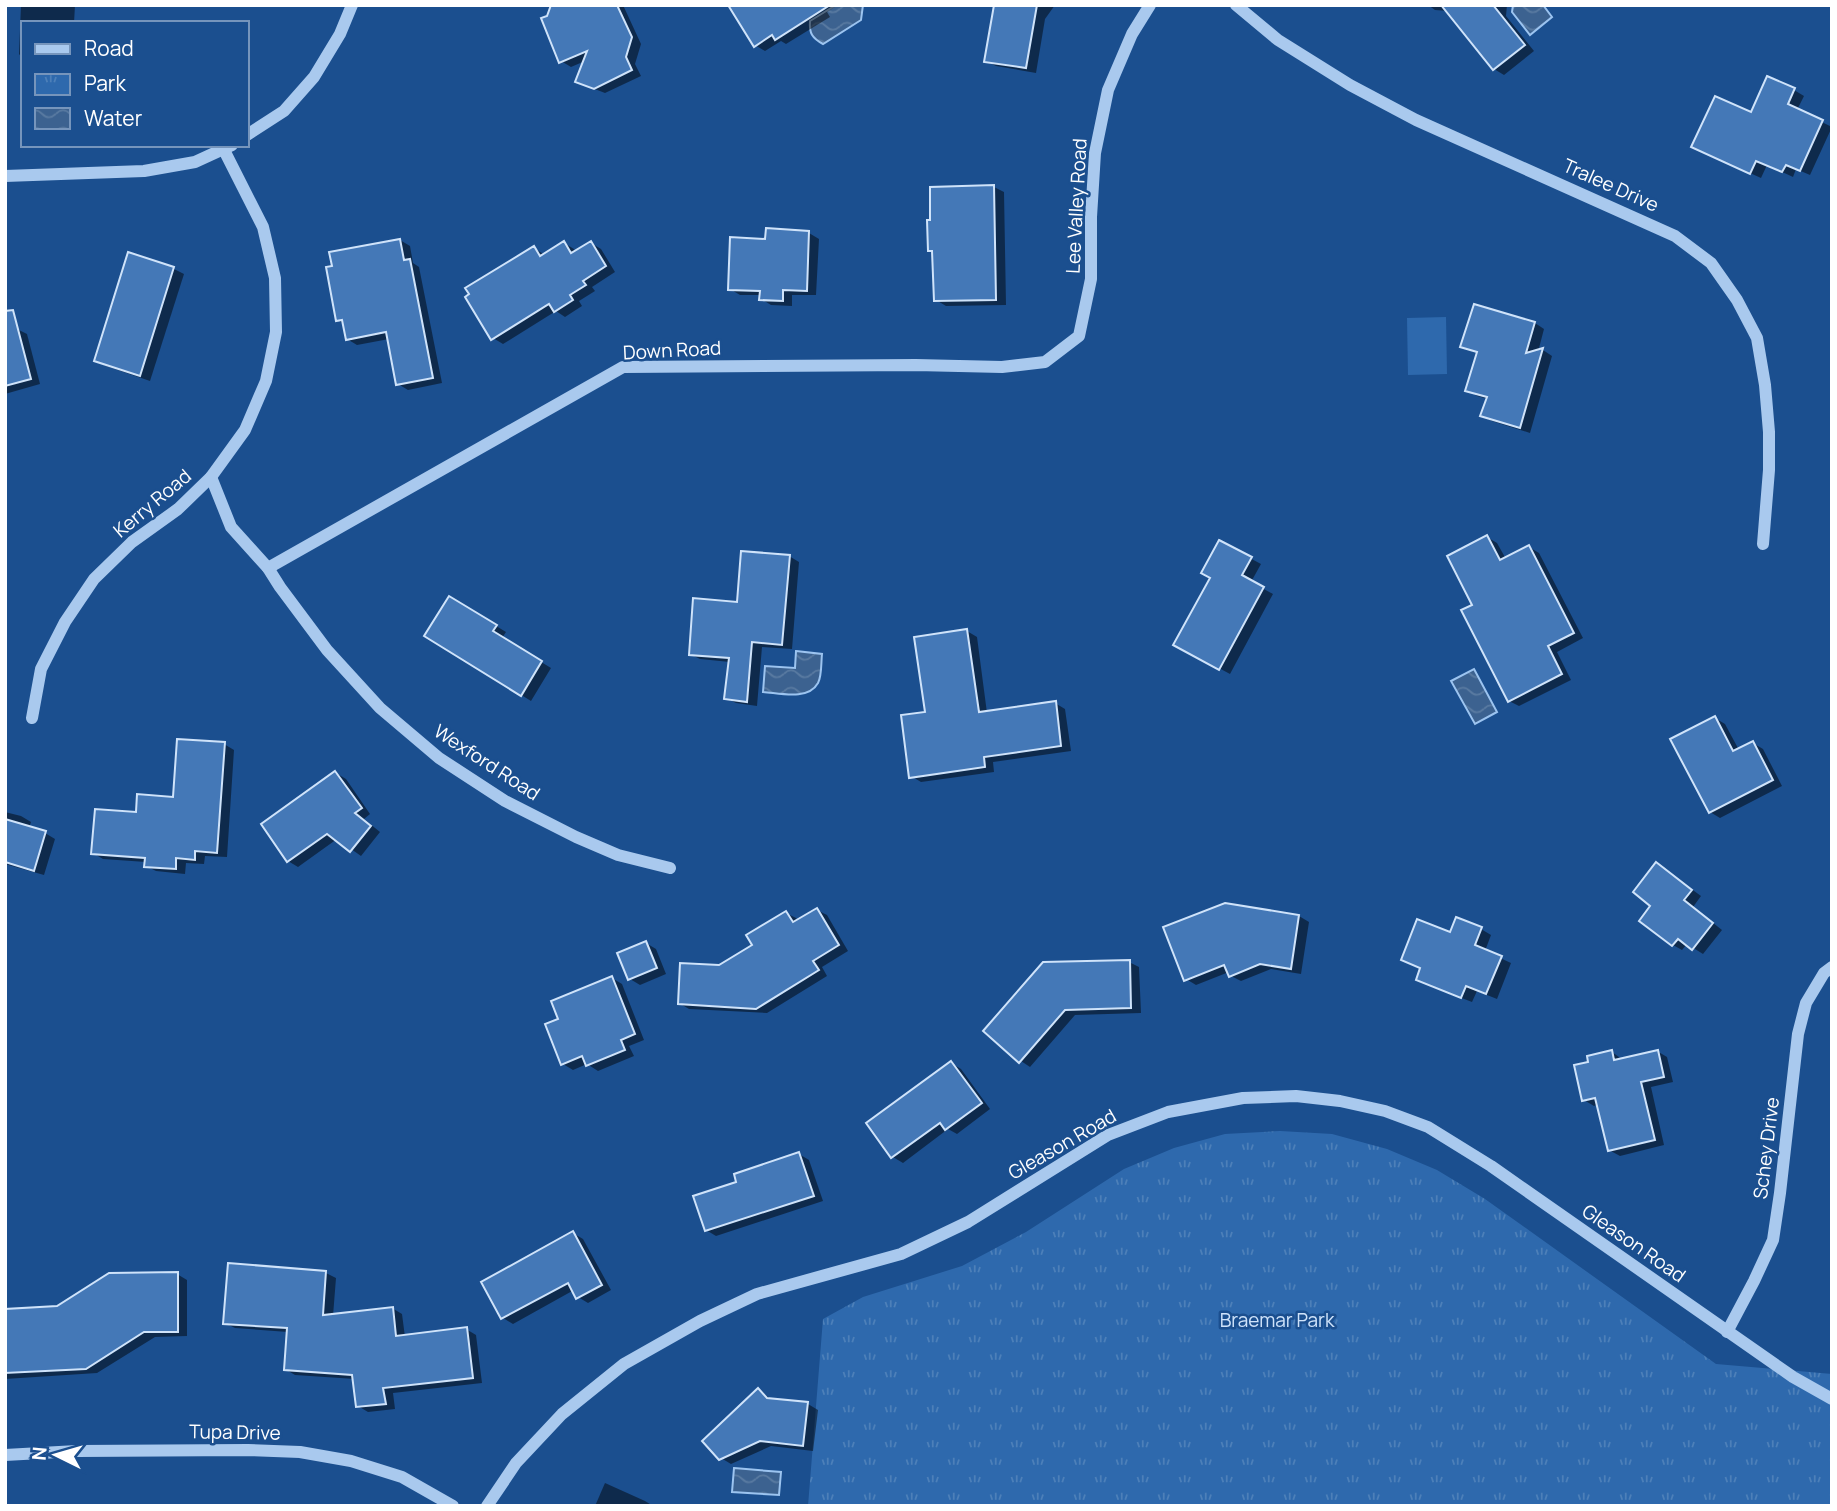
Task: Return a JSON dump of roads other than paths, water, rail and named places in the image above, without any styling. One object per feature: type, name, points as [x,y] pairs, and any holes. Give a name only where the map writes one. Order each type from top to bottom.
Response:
[{"type":"street","points":[[248,134],[284,111],[314,77],[341,34],[352,5]]},
{"type":"street","name":"Lee Valley Road","points":[[1079,336],[1091,279],[1095,153],[1108,90],[1132,34],[1150,5]]},
{"type":"street","name":"Tralee Drive","points":[[1236,5],[1278,40],[1350,85],[1416,120],[1675,236],[1711,262],[1737,300],[1757,338],[1765,384],[1769,445],[1763,544]]},
{"type":"street","points":[[5,176],[144,171],[195,162],[228,148]]},
{"type":"street","name":"Kerry Road","points":[[32,718],[41,670],[65,622],[94,579],[132,542],[178,509],[211,477],[245,430],[266,382],[276,332],[275,278],[263,227],[228,148]]},
{"type":"street","name":"Down Road","points":[[268,568],[623,367],[1002,367],[1045,362],[1079,336]]},
{"type":"street","name":"Wexford Road","points":[[211,477],[231,527],[268,568],[327,650],[380,708],[439,758],[505,802],[618,855],[670,868]]},
{"type":"street","name":"Schey Drive","points":[[1727,1332],[1773,1240],[1798,1034],[1806,1003],[1824,973],[1832,967]]},
{"type":"street","name":"Gleason Road","points":[[487,1506],[516,1463],[562,1414],[624,1364],[699,1321],[757,1294],[901,1254],[968,1222],[1108,1135],[1168,1112],[1243,1098],[1296,1096],[1339,1101],[1385,1111],[1427,1127],[1491,1166],[1793,1377],[1832,1399]]},
{"type":"street","name":"Tupa Drive","points":[[5,1455],[77,1451],[300,1452],[351,1461],[402,1477],[453,1506]]},
{"type":"water","points":[[836,5],[863,5],[861,20],[823,44],[812,35],[810,21]]},
{"type":"water","points":[[1513,5],[1543,5],[1552,17],[1530,35],[1512,12]]},
{"type":"water","points":[[796,651],[822,654],[818,683],[813,689],[800,694],[763,692],[765,666],[795,668]]},
{"type":"water","points":[[1474,669],[1497,712],[1475,724],[1451,681]]},
{"type":"water","points":[[734,1468],[781,1472],[779,1495],[732,1492]]},
{"type":"park label","name":"Braemar Park","points":[[1277,1320]]}]
